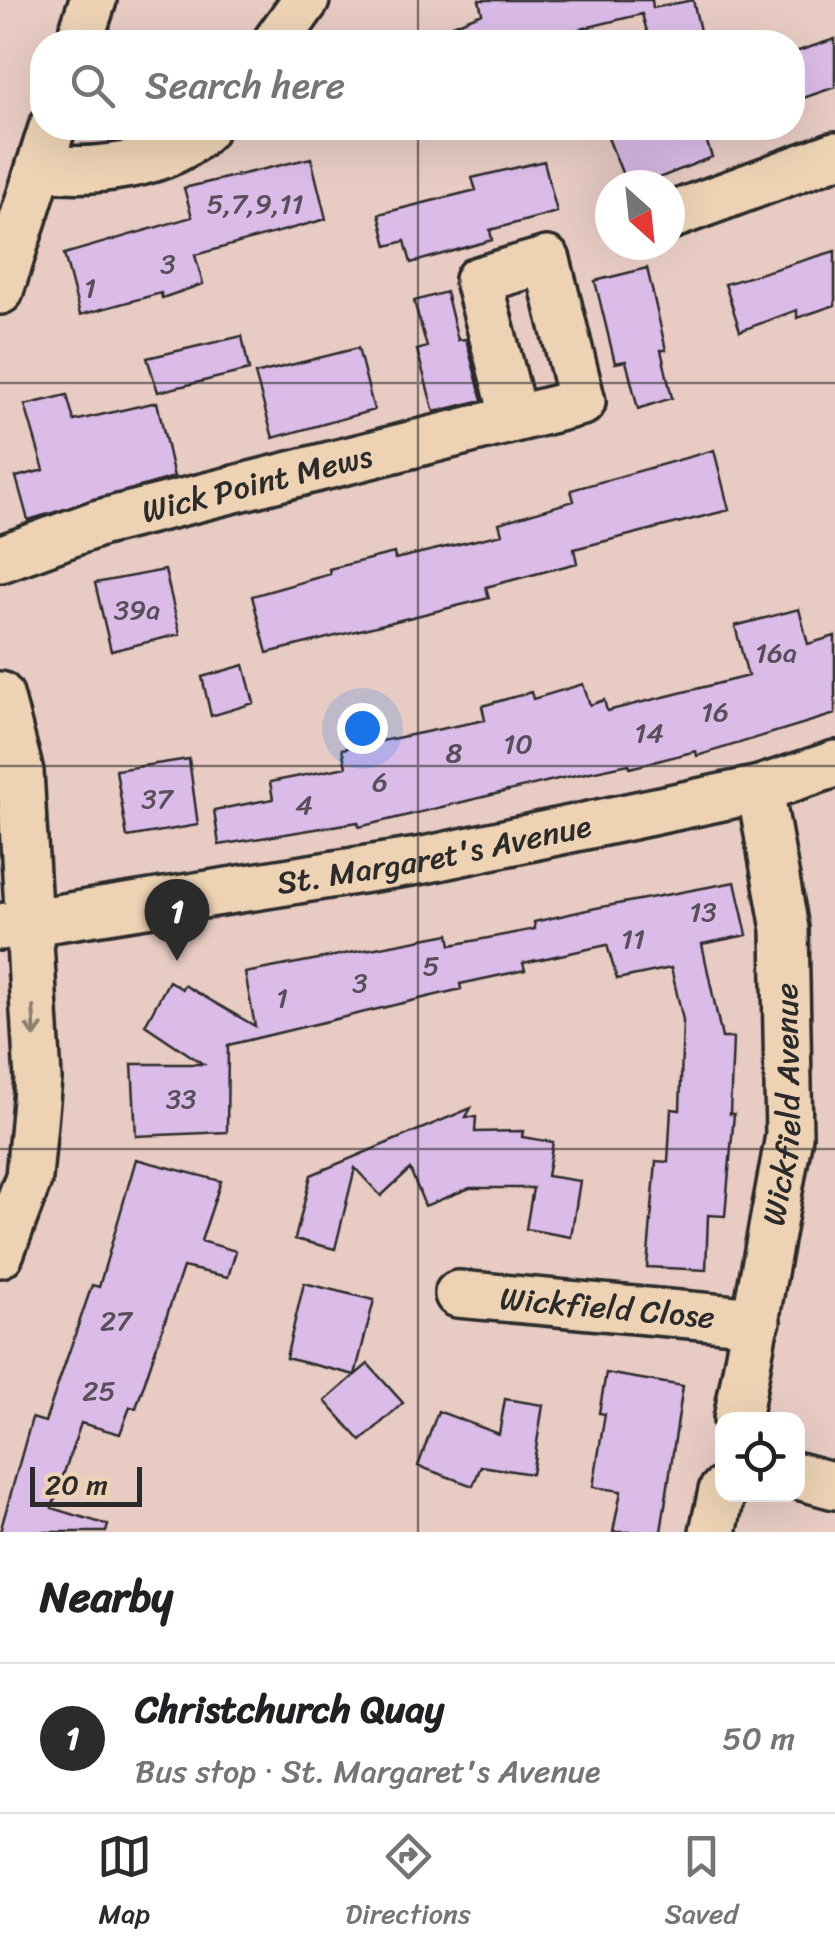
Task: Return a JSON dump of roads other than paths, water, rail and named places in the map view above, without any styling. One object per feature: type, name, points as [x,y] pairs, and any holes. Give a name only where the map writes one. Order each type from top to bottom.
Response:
[{"type":"street","points":[[83,30],[93,0]]},
{"type":"street","points":[[285,30],[306,0]]},
{"type":"street","points":[[0,292],[46,147],[82,173],[142,161],[181,140]]},
{"type":"street","points":[[685,210],[835,154]]},
{"type":"street","name":"Wick Point Mews","points":[[0,559],[99,523],[514,418]]},
{"type":"street","points":[[0,695],[20,772],[14,926],[38,1079],[29,1177],[0,1254]]},
{"type":"street","name":"St. Margaret's Avenue","points":[[14,926],[424,860],[760,789],[835,764]]},
{"type":"street","name":"Wickfield Avenue","points":[[739,1412],[788,1136],[785,929],[760,789]]},
{"type":"street","name":"Wickfield Close","points":[[458,1294],[756,1320]]},
{"type":"street","points":[[805,1478],[835,1486]]},
{"type":"street","points":[[713,1532],[720,1502]]},
{"type":"place","name":"Christchurch Quay","points":[[177,961]]}]
